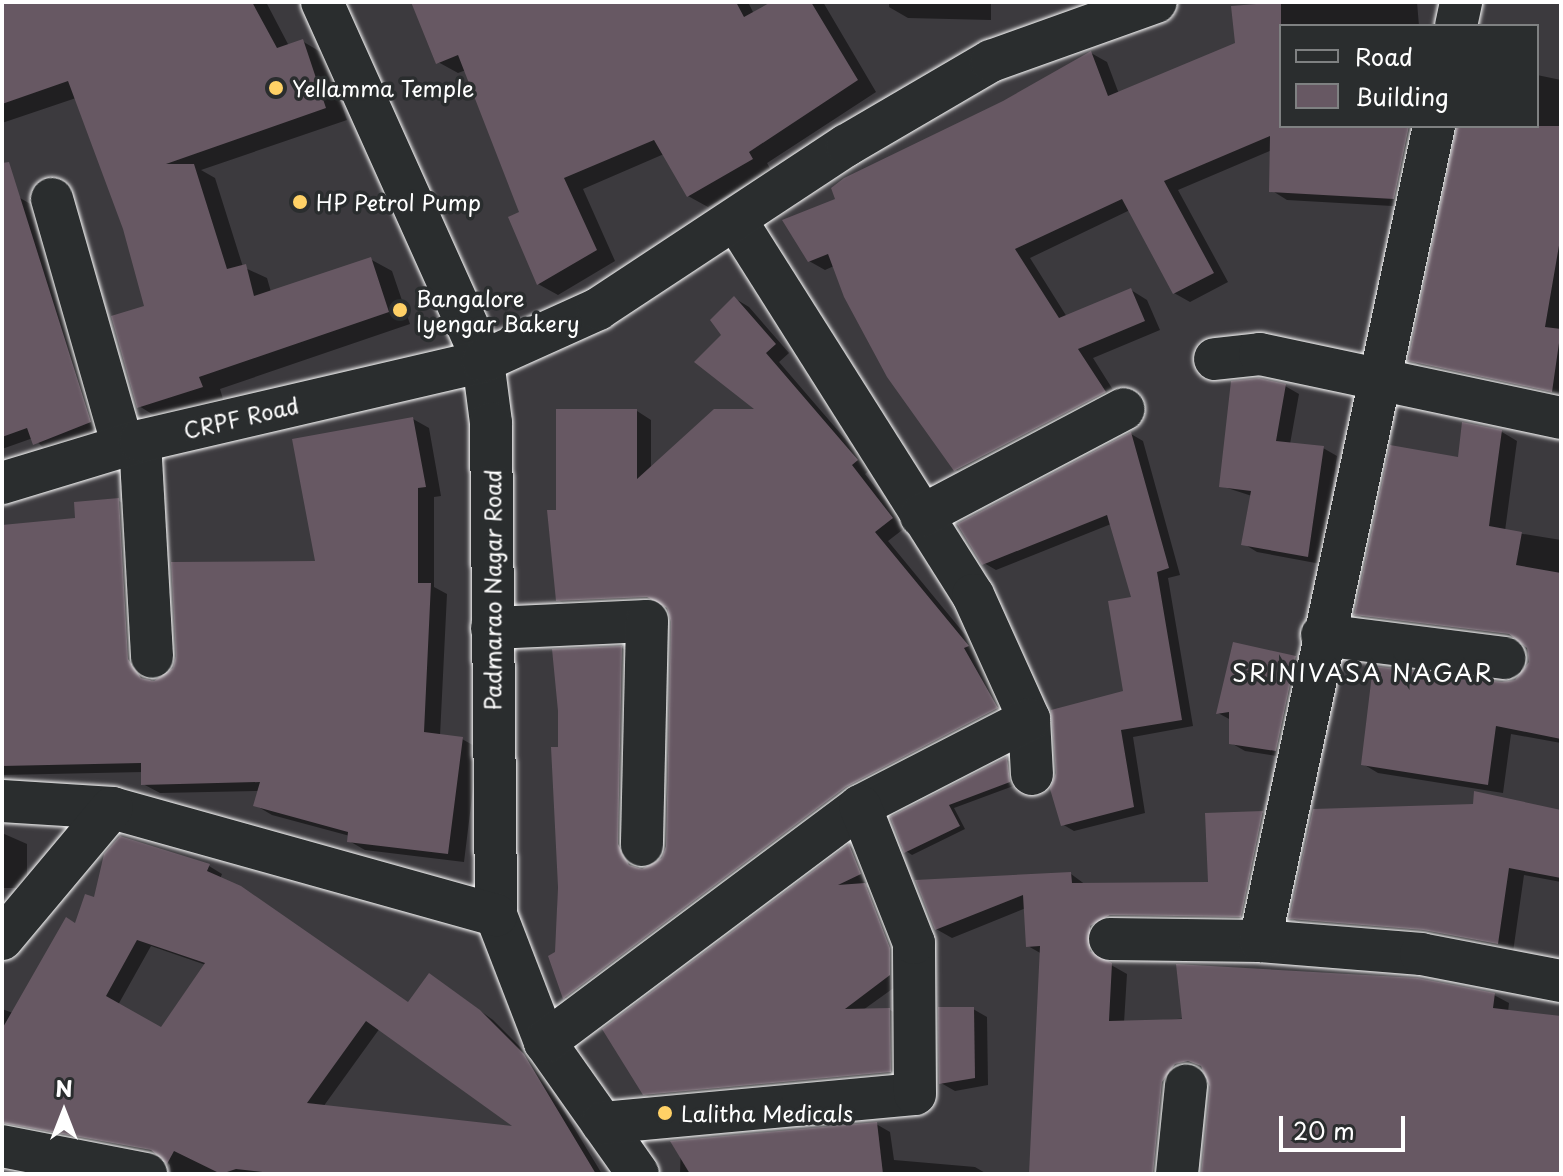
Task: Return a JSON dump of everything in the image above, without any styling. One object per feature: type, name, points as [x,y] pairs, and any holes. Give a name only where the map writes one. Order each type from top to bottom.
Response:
[{"type":"street","name":"Padmarao Nagar Road","points":[[322,2],[483,361],[491,423],[496,915],[545,1042],[638,1174]]},
{"type":"street","name":"CRPF Road","points":[[2,483],[131,444],[483,361],[598,309],[737,222],[847,145],[991,61],[1156,2]]},
{"type":"street","points":[[1456,24],[1461,2]]},
{"type":"street","points":[[1260,941],[1322,635],[1434,128]]},
{"type":"street","points":[[52,199],[131,444],[152,657]]},
{"type":"street","points":[[737,222],[973,595],[1029,719],[1032,774]]},
{"type":"street","points":[[1215,359],[1260,354],[1380,377],[1561,418]]},
{"type":"street","points":[[921,516],[1124,409]]},
{"type":"street","points":[[492,628],[647,621],[642,845]]},
{"type":"street","points":[[1322,635],[1505,658]]},
{"type":"street","points":[[545,1042],[860,806],[1029,719]]},
{"type":"street","points":[[2,801],[112,808],[496,915]]},
{"type":"street","points":[[602,1123],[915,1094],[914,943],[860,806]]},
{"type":"street","points":[[2,939],[112,808]]},
{"type":"street","points":[[1110,939],[1260,941],[1421,954],[1561,981]]},
{"type":"street","points":[[1177,1174],[1186,1085]]},
{"type":"street","points":[[2,1146],[135,1173]]},
{"type":"building","points":[[2,2],[252,2],[277,48],[303,39],[326,108],[166,164],[194,164],[227,269],[246,264],[254,296],[371,257],[389,312],[199,377],[203,387],[137,408],[111,316],[144,306],[123,229],[68,81],[2,104]]},
{"type":"building","points":[[411,2],[736,2],[744,17],[771,2],[811,2],[858,80],[749,152],[753,159],[687,197],[654,140],[564,178],[597,250],[537,285],[508,217],[519,212],[458,55],[436,64]]},
{"type":"building","points":[[1281,2],[1279,128],[1409,128],[1394,199],[1269,192],[1270,136],[1164,181],[1214,273],[1173,294],[1122,199],[1015,249],[1059,318],[1131,288],[1145,321],[1078,349],[1106,392],[954,471],[887,377],[844,297],[828,254],[808,262],[782,220],[835,199],[831,188],[844,178],[1003,101],[1091,51],[1108,96],[1235,43],[1231,6]]},
{"type":"building","points":[[1561,126],[1561,234],[1545,327],[1561,329],[1552,392],[1408,361],[1457,128]]},
{"type":"building","points":[[9,162],[91,422],[33,445],[27,428],[2,437],[2,163]]},
{"type":"building","points":[[734,296],[776,344],[766,353],[858,460],[852,465],[893,518],[875,532],[969,646],[964,648],[998,708],[846,787],[563,999],[548,956],[555,952],[558,887],[551,747],[558,747],[558,711],[552,649],[622,646],[618,844],[629,865],[642,869],[662,858],[666,846],[671,622],[667,608],[647,597],[556,601],[547,510],[556,510],[556,409],[637,409],[637,479],[714,409],[754,409],[694,362],[721,335],[710,320]]},
{"type":"building","points":[[1259,378],[1286,384],[1276,441],[1324,446],[1308,557],[1241,545],[1251,491],[1219,487],[1231,381]]},
{"type":"building","points":[[413,417],[426,487],[418,488],[418,583],[431,583],[424,732],[463,737],[448,854],[347,842],[348,832],[253,806],[260,782],[141,785],[141,763],[2,766],[2,525],[75,518],[74,502],[119,498],[128,659],[141,678],[154,681],[173,668],[176,656],[171,562],[315,561],[292,439]]},
{"type":"building","points":[[1462,422],[1502,430],[1489,526],[1522,532],[1516,565],[1561,573],[1561,739],[1496,726],[1488,785],[1361,765],[1373,666],[1502,682],[1515,680],[1529,662],[1527,648],[1509,634],[1354,615],[1390,445],[1458,457]]},
{"type":"building","points":[[1131,432],[1169,568],[1157,572],[1182,720],[1121,730],[1134,807],[1061,826],[1050,789],[1056,773],[1051,710],[1123,691],[1108,601],[1131,597],[1107,515],[982,565],[957,524]]},
{"type":"building","points":[[1233,642],[1296,656],[1276,751],[1229,744],[1229,712],[1216,714]]},
{"type":"building","points":[[1007,757],[1010,782],[949,805],[960,826],[904,853],[890,817]]},
{"type":"building","points":[[1474,791],[1561,810],[1561,878],[1509,868],[1498,944],[1423,930],[1289,919],[1313,809],[1473,804]]},
{"type":"building","points":[[1263,811],[1241,917],[1110,915],[1090,926],[1090,951],[1112,963],[1109,1021],[1182,1019],[1176,964],[1418,978],[1495,993],[1493,1008],[1561,1016],[1561,1174],[1201,1174],[1210,1087],[1201,1066],[1188,1061],[1175,1064],[1162,1082],[1153,1174],[1029,1174],[1040,946],[1026,947],[1023,895],[935,930],[915,880],[1071,872],[1072,883],[1208,882],[1205,813]]},
{"type":"building","points":[[120,836],[210,864],[207,871],[241,886],[408,1002],[429,973],[480,1010],[524,1054],[596,1174],[280,1174],[236,1169],[221,1174],[174,1151],[167,1164],[151,1150],[2,1123],[2,1029],[66,917],[75,923],[85,894],[94,897],[104,854]],"holes":[[[137,940],[205,963],[161,1027],[106,996]],[[366,1021],[512,1126],[307,1103]]]},
{"type":"building","points":[[849,844],[861,874],[838,885],[865,883],[890,948],[890,975],[845,1009],[890,1008],[891,1072],[643,1095],[602,1029]]},
{"type":"building","points":[[938,1007],[974,1007],[975,1078],[939,1084]]},
{"type":"building","points":[[877,1122],[883,1174],[690,1174],[670,1141]]},
{"type":"place","name":"Yellamma Temple","points":[[276,88]]},
{"type":"place","name":"HP Petrol Pump","points":[[300,202]]},
{"type":"place","name":"Bangalore Iyengar Bakery","points":[[400,310]]},
{"type":"place","name":"Lalitha Medicals","points":[[665,1113]]},
{"type":"district","name":"SRINIVASA NAGAR","points":[[1363,673]]}]
